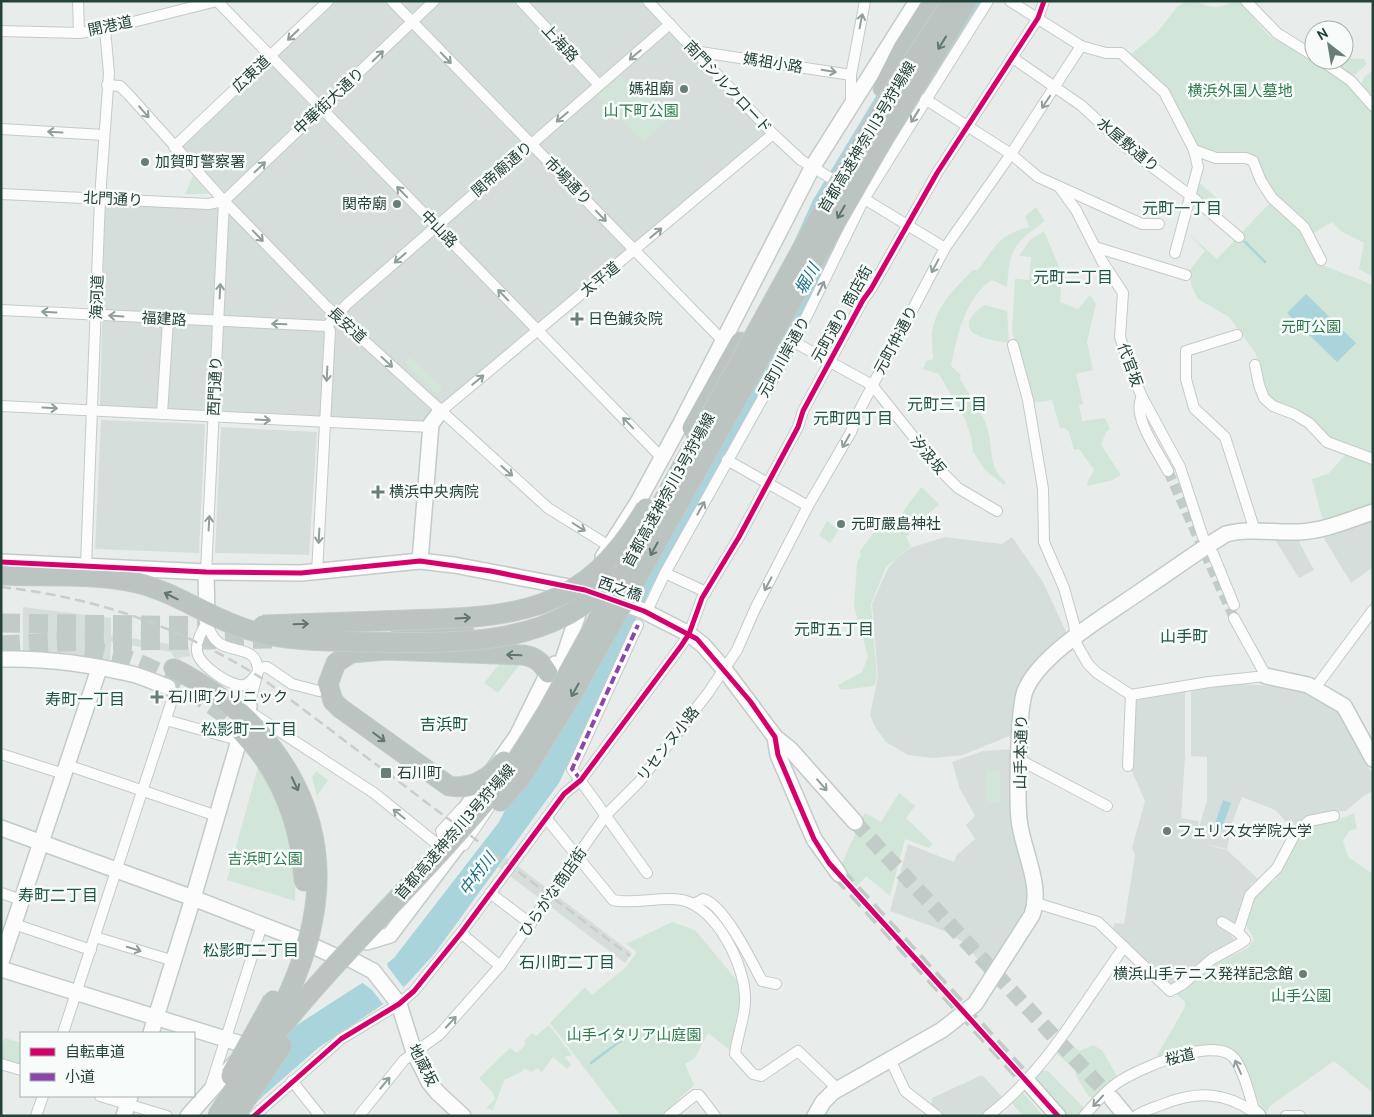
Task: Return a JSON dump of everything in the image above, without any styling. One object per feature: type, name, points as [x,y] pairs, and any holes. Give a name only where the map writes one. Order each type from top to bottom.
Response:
[{"type":"highway","points":[[882,88],[903,48],[933,1]]},
{"type":"highway","points":[[212,628],[491,616],[511,613],[550,601],[594,575],[610,560],[641,516],[816,207],[863,118],[940,1]]},
{"type":"highway","name":"首都高速神奈川3号狩場線","points":[[217,1116],[248,1071],[292,1014],[439,855],[502,780],[547,712],[601,605],[824,209],[883,108],[952,1]]},
{"type":"highway","name":"首都高速神奈川3号狩場線","points":[[235,1116],[292,1032],[434,877],[522,776],[569,700],[884,138],[968,1]]},
{"type":"highway","points":[[1,575],[114,579],[138,584],[158,590],[228,623],[275,636],[352,641],[458,643],[503,636],[563,616],[592,598],[612,577],[653,526],[705,435],[763,353]]},
{"type":"highway","points":[[401,633],[468,632],[512,628],[560,613],[583,601],[612,577]]},
{"type":"highway","points":[[548,673],[533,657],[386,650],[351,653],[336,663],[330,673],[328,684],[330,693],[340,708],[444,784],[457,788],[468,786],[490,776],[510,754],[601,605]]},
{"type":"highway","points":[[171,677],[198,682],[233,708],[267,740],[280,758],[300,795],[309,821],[315,850],[316,896],[306,947],[269,1037],[226,1116]]},
{"type":"highway","points":[[207,1116],[276,995],[298,935],[304,883],[298,830],[278,780],[250,740],[227,716]]},
{"type":"street","points":[[78,1],[79,33]]},
{"type":"street","name":"開港道","points":[[1,31],[79,33],[105,29],[217,1]]},
{"type":"street","name":"中山路","points":[[217,1],[662,458]]},
{"type":"street","name":"広東道","points":[[174,147],[328,1]]},
{"type":"street","name":"市場通り","points":[[392,1],[723,341]]},
{"type":"street","name":"中華街大通り","points":[[224,200],[434,1]]},
{"type":"street","name":"上海路","points":[[521,1],[599,85]]},
{"type":"street","name":"南門シルクロード","points":[[648,1],[657,5],[670,24],[694,51],[772,134],[801,160],[945,248]]},
{"type":"street","points":[[852,106],[851,75],[865,1]]},
{"type":"street","points":[[367,942],[390,935],[506,780],[551,698],[585,590],[662,458],[813,166],[917,1]]},
{"type":"street","name":"元町川岸通り","points":[[580,780],[572,769],[664,573],[794,342],[863,198],[988,1]]},
{"type":"street","points":[[1010,1],[1081,46],[1106,54],[1121,53],[1164,92],[1194,150],[1198,166],[1174,253]]},
{"type":"street","name":"元町通り 商店街","points":[[254,1116],[341,1039],[396,1000],[414,992],[461,933],[564,794],[580,780],[689,634],[706,592],[768,482],[830,361],[906,224],[967,126],[1038,18],[1044,1]]},
{"type":"street","points":[[1246,1],[1277,33],[1304,50]]},
{"type":"street","name":"関帝廟通り","points":[[327,326],[336,315],[436,226],[670,24]]},
{"type":"street","name":"海河道","points":[[86,565],[100,198],[109,73],[105,29]]},
{"type":"street","name":"元町仲通り","points":[[737,650],[755,609],[808,506],[851,432],[872,385],[945,248],[1011,154],[1081,46]]},
{"type":"street","name":"媽祖小路","points":[[694,51],[851,75]]},
{"type":"street","name":"水屋敷通り","points":[[1013,58],[1082,106],[1127,148],[1191,196],[1239,237]]},
{"type":"street","points":[[1335,70],[1351,81],[1373,106]]},
{"type":"street","name":"長安道","points":[[107,85],[120,86],[174,147],[336,315],[548,508],[609,546]]},
{"type":"street","points":[[926,99],[1011,154],[1038,177],[1060,188],[1096,201],[1142,224],[1159,224]]},
{"type":"street","points":[[1,129],[104,135]]},
{"type":"street","name":"太平道","points":[[431,427],[432,421],[441,411],[772,134]]},
{"type":"street","points":[[1194,150],[1216,158],[1246,158],[1253,162],[1261,181],[1272,198],[1304,227],[1321,260]]},
{"type":"street","name":"代官坂","points":[[1060,188],[1076,210],[1095,247],[1123,293],[1120,337],[1142,398],[1180,467],[1208,546],[1234,605]]},
{"type":"street","name":"北門通り","points":[[1,194],[208,204],[224,200]]},
{"type":"street","name":"西門通り","points":[[206,572],[224,200]]},
{"type":"street","points":[[1095,247],[1186,275]]},
{"type":"street","name":"福建路","points":[[1,310],[168,320],[327,326]]},
{"type":"street","points":[[162,414],[168,320]]},
{"type":"street","points":[[317,573],[330,331],[327,326]]},
{"type":"street","points":[[1236,335],[1186,351],[1186,378],[1194,408],[1225,437],[1255,531]]},
{"type":"street","points":[[794,342],[872,385]]},
{"type":"street","points":[[1013,345],[1028,400],[1043,488],[1044,542],[1064,588],[1074,624],[1074,637],[1088,664],[1097,673],[1131,695],[1209,682],[1266,676],[1315,688],[1347,709],[1373,759]]},
{"type":"street","points":[[1255,365],[1264,398],[1273,406],[1294,414],[1309,424],[1327,442],[1373,459]]},
{"type":"street","name":"汐汲坂","points":[[872,385],[940,470],[958,488],[997,511]]},
{"type":"street","points":[[1142,398],[1138,403],[1140,419],[1168,471]]},
{"type":"street","points":[[1,406],[431,427],[420,561]]},
{"type":"street","points":[[727,460],[808,506]]},
{"type":"street","name":"山手本通り","points":[[1036,904],[1019,820],[1024,692],[1036,672],[1074,637],[1226,534],[1238,531],[1298,532],[1322,529],[1373,512]]},
{"type":"street","name":"西之橋","points":[[1,562],[206,572],[317,573],[420,561],[472,568],[585,590],[601,605],[643,616],[689,634],[703,645],[724,669],[775,737]]},
{"type":"street","points":[[151,1032],[193,898],[258,670],[248,652],[220,644],[212,628],[206,572]]},
{"type":"street","points":[[664,573],[706,592]]},
{"type":"street","points":[[1315,688],[1373,610]]},
{"type":"street","points":[[1234,618],[1266,676]]},
{"type":"street","points":[[212,628],[198,644],[198,658],[204,665],[233,684],[244,694],[248,708],[374,793],[440,841]]},
{"type":"street","points":[[198,644],[212,628]]},
{"type":"street","name":"リセンヌ小路","points":[[606,815],[639,782],[737,650]]},
{"type":"street","points":[[188,1116],[209,1090],[251,1047],[308,1005],[367,942],[377,918],[414,876],[469,806],[517,736],[548,673],[566,651]]},
{"type":"street","points":[[1,659],[53,662],[133,674],[171,677],[174,694],[144,791],[63,1032]]},
{"type":"street","points":[[233,684],[243,685],[251,681],[258,670],[267,667],[292,684],[319,691]]},
{"type":"street","points":[[1,962],[99,669]]},
{"type":"street","points":[[1128,766],[1131,695]]},
{"type":"street","points":[[166,720],[238,740]]},
{"type":"street","points":[[775,737],[790,749],[855,822]]},
{"type":"street","points":[[775,737],[778,755],[814,839],[838,874]]},
{"type":"street","points":[[1,754],[65,769],[144,791],[217,816]]},
{"type":"street","points":[[1020,760],[1107,806]]},
{"type":"street","points":[[580,780],[647,873]]},
{"type":"street","name":"ひらがな商店街","points":[[359,1116],[404,1060],[440,1035],[500,966],[606,815]]},
{"type":"street","points":[[1238,932],[1250,895],[1277,868],[1296,832],[1309,821],[1334,816]]},
{"type":"street","points":[[546,818],[613,900],[671,898],[694,904],[703,910],[727,941],[741,973],[746,1000],[735,1054],[757,1077],[798,1051],[838,1089]]},
{"type":"street","points":[[1,828],[41,844],[117,869],[262,924],[337,957],[352,960],[373,971],[396,1000]]},
{"type":"street","points":[[1,893],[22,900]]},
{"type":"street","points":[[490,893],[531,924]]},
{"type":"street","points":[[694,904],[703,899],[711,903],[738,937],[762,981],[776,984]]},
{"type":"street","points":[[815,1116],[828,1096],[838,1089],[891,1061],[942,1030],[975,1004],[1021,935],[1036,904],[1114,926]]},
{"type":"street","points":[[1098,922],[1170,992],[1183,984],[1212,959],[1242,944],[1245,940],[1238,932],[1222,922]]},
{"type":"street","points":[[14,924],[91,950]]},
{"type":"street","points":[[209,1090],[262,924]]},
{"type":"street","points":[[461,933],[500,966]]},
{"type":"street","points":[[95,937],[174,961]]},
{"type":"street","points":[[988,1116],[1007,1101],[1055,1049],[1088,997],[1124,946]]},
{"type":"street","points":[[1,969],[251,1047]]},
{"type":"street","name":"地蔵坂","points":[[396,1000],[414,1052],[433,1088],[463,1116]]},
{"type":"street","name":"桜道","points":[[1084,1116],[1115,1084],[1149,1065],[1186,1054],[1221,1050],[1232,1055],[1237,1062],[1256,1115]]},
{"type":"street","points":[[891,1061],[905,1091],[937,1116]]},
{"type":"street","points":[[1,1064],[20,1070]]},
{"type":"street","points":[[292,1081],[320,1116]]},
{"type":"street","points":[[1028,1082],[1058,1116]]},
{"type":"street","points":[[669,1116],[695,1094],[700,1096],[715,1116]]},
{"type":"street","points":[[1136,1116],[1179,1098],[1212,1094],[1241,1102],[1256,1115]]},
{"type":"street","points":[[36,1116],[43,1097]]},
{"type":"street","points":[[103,1097],[167,1116]]},
{"type":"street","points":[[1112,1099],[1126,1116]]},
{"type":"street","points":[[1286,1116],[1300,1116]]},
{"type":"shaded area","points":[[335,1],[644,1],[768,135],[433,411],[423,422],[100,405],[105,205],[228,209],[232,200],[181,146]]},
{"type":"shaded area","points":[[101,420],[205,424],[199,553],[95,549]]},
{"type":"shaded area","points":[[221,427],[317,432],[309,555],[215,553]]},
{"type":"shaded area","points":[[1373,518],[1373,567],[1351,583],[1322,535]]},
{"type":"shaded area","points":[[945,537],[1002,544],[1012,537],[1043,582],[1067,634],[1026,673],[1018,684],[1014,734],[963,755],[933,758],[908,755],[886,742],[875,727],[870,715],[878,677],[872,604],[888,568],[898,557],[910,548]]},
{"type":"shaded area","points":[[1274,538],[1297,538],[1314,570],[1299,578]]},
{"type":"shaded area","points":[[23,607],[111,618],[111,635],[189,647],[190,656],[175,659],[171,652],[111,642],[110,661],[23,652]]},
{"type":"shaded area","points":[[1238,684],[1277,686],[1307,693],[1339,712],[1373,775],[1373,791],[1365,795],[1346,811],[1320,813],[1308,818],[1293,829],[1275,810],[1242,797],[1232,823],[1227,849],[1201,843],[1227,850],[1258,879],[1251,884],[1235,925],[1220,926],[1236,942],[1170,987],[1106,926],[1113,928],[1115,923],[1124,924],[1135,855],[1132,848],[1145,801],[1131,769],[1135,701],[1185,690],[1185,757],[1181,818],[1199,821],[1195,842],[1207,800],[1207,757],[1191,756],[1191,693],[1194,689]]},
{"type":"shaded area","points":[[1014,749],[1018,845],[1030,899],[1027,911],[989,971],[961,941],[942,930],[890,911],[908,844],[954,862],[957,855],[975,839],[966,825],[975,816],[960,789],[952,762],[983,751]]},
{"type":"shaded area","points":[[506,857],[632,953],[625,963],[498,867]]},
{"type":"shaded area","points":[[982,1075],[1005,1100],[983,1116],[943,1116],[931,1107],[932,1098]]},
{"type":"green space","name":"横浜外国人墓地","points":[[1186,1],[1218,7],[1239,1],[1268,35],[1304,55],[1304,70],[1329,70],[1333,72],[1350,85],[1373,111],[1373,277],[1359,269],[1364,243],[1342,232],[1332,222],[1312,234],[1273,194],[1255,158],[1208,151],[1195,143],[1167,88],[1131,54],[1156,34],[1177,7]]},
{"type":"green space","points":[[1354,58],[1364,59],[1367,64],[1355,75],[1348,74],[1343,70],[1354,70]]},
{"type":"green space","points":[[1373,70],[1373,100],[1361,84],[1364,77]]},
{"type":"green space","name":"山下町公園","points":[[620,76],[635,93],[643,86],[671,117],[644,142],[597,96]]},
{"type":"green space","points":[[193,176],[209,193],[209,194],[185,194]]},
{"type":"green space","name":"元町公園","points":[[1198,182],[1223,203],[1215,213],[1240,234],[1271,202],[1302,230],[1320,264],[1373,285],[1373,455],[1330,438],[1275,403],[1267,395],[1261,384],[1256,354],[1229,317],[1198,299],[1192,287],[1189,271],[1205,251],[1186,231],[1217,259],[1236,239],[1193,201]]},
{"type":"green space","points":[[1036,207],[1045,221],[1026,236],[1015,248],[1010,263],[1007,287],[992,280],[975,297],[959,331],[951,366],[961,375],[960,379],[985,421],[993,464],[1006,482],[1004,485],[985,470],[973,452],[971,437],[965,419],[939,374],[923,369],[926,361],[933,359],[932,331],[942,305],[973,270],[978,270],[999,242],[1011,233],[1029,227],[1025,216]]},
{"type":"green space","points":[[1044,231],[1062,274],[1060,302],[1078,309],[1090,295],[1096,304],[1087,342],[1093,370],[1076,374],[1083,404],[1079,405],[1082,421],[1105,418],[1110,429],[1106,432],[1101,445],[1121,475],[1110,481],[1088,486],[1087,483],[1094,470],[1079,449],[1074,450],[1069,432],[1065,428],[1060,428],[1052,400],[1032,403],[1012,331],[1015,279],[1029,280],[1031,257],[1019,256],[1030,240]]},
{"type":"green space","points":[[985,305],[1007,311],[1009,343],[981,337],[969,328],[973,315]]},
{"type":"green space","points":[[410,357],[443,388],[437,394],[404,362]]},
{"type":"green space","points":[[1348,452],[1373,463],[1373,504],[1323,521],[1312,479],[1328,474]]},
{"type":"green space","points":[[921,487],[939,504],[906,537],[911,546],[886,567],[871,604],[877,678],[874,686],[841,690],[838,685],[862,672],[868,657],[854,606],[857,563],[861,555],[859,552],[880,525],[885,527],[900,516]]},
{"type":"green space","points":[[827,521],[839,530],[830,543],[819,535]]},
{"type":"green space","points":[[502,661],[520,664],[498,693],[484,683]]},
{"type":"green space","name":"吉浜町公園","points":[[259,763],[271,780],[296,852],[295,901],[227,880]]},
{"type":"green space","points":[[316,771],[328,780],[317,796],[312,777]]},
{"type":"green space","points":[[986,771],[1000,771],[1000,803],[986,803]]},
{"type":"green space","points":[[899,793],[915,806],[906,818],[933,844],[929,848],[905,839],[890,896],[866,876],[855,889],[841,874],[842,863],[865,813],[881,822]]},
{"type":"green space","name":"山手公園","points":[[1354,813],[1357,829],[1349,831],[1343,841],[1348,857],[1373,874],[1373,1093],[1334,1061],[1270,1106],[1267,1112],[1259,1103],[1234,1051],[1215,1047],[1194,1048],[1155,1059],[1185,1007],[1185,1002],[1175,993],[1213,964],[1248,948],[1254,939],[1246,925],[1254,899],[1260,890],[1275,880],[1303,829]]},
{"type":"green space","name":"山手イタリア山庭園","points":[[672,922],[695,930],[739,983],[740,1000],[730,1050],[708,1033],[695,1058],[685,1064],[694,1085],[661,1116],[621,1116],[550,1023],[585,987],[592,995],[625,968],[637,952],[626,944]]},
{"type":"green space","points":[[549,1025],[572,1055],[565,1057],[571,1065],[567,1069],[553,1057],[542,1072],[537,1068],[531,1072],[524,1068],[522,1072],[504,1080],[493,1110],[486,1108],[495,1099],[493,1093],[479,1078],[510,1048],[517,1053],[526,1044],[524,1041],[532,1033],[536,1036]]},
{"type":"green space","points":[[5,1038],[20,1043],[20,1066],[1,1060],[1,1045]]},
{"type":"green space","points":[[1093,1045],[1102,1050],[1118,1078],[1095,1098],[1089,1097],[1075,1074],[1075,1070],[1055,1052],[1059,1047],[1067,1054],[1074,1047],[1080,1051]]},
{"type":"green space","points":[[1038,1071],[1048,1071],[1086,1110],[1080,1116],[1067,1116],[1032,1078]]},
{"type":"green space","points":[[1021,1090],[1043,1116],[1023,1116],[1010,1101]]},
{"type":"water","points":[[941,1],[981,1],[853,207],[824,275],[727,454],[650,590],[559,783],[435,953],[406,985],[382,1005],[318,1048],[263,1096],[244,1116],[283,1034],[362,983],[394,958],[499,822],[767,301],[813,200],[893,68]]},
{"type":"water","points":[[1306,294],[1356,343],[1337,362],[1287,313]]},
{"type":"water","points":[[1223,800],[1231,803],[1220,834],[1212,832]]},
{"type":"pier","points":[[386,961],[388,967],[404,988],[383,1004],[372,990],[360,981]]},
{"type":"waterway","points":[[1245,242],[1265,262]]},
{"type":"waterway","points":[[591,1063],[631,1033]]},
{"type":"tunnel","points":[[1168,471],[1234,618]]},
{"type":"tunnel","points":[[1,623],[217,626]]},
{"type":"tunnel","points":[[1,645],[59,642],[272,639]]},
{"type":"tunnel","points":[[85,650],[105,653],[143,665],[195,693],[227,716]]},
{"type":"tunnel","points":[[855,822],[1112,1099]]},
{"type":"tunnel","points":[[839,874],[1028,1082]]},
{"type":"railway","points":[[1,587],[72,599],[138,618],[201,644],[263,679],[630,956]]},
{"type":"marked path","points":[[581,780],[572,769],[638,625]]},
{"type":"cycle path","points":[[254,1116],[341,1039],[399,1004],[414,991],[461,933],[564,794],[581,780],[681,646],[689,634],[702,598],[739,537],[798,427],[803,411],[863,300],[937,173],[1038,18],[1044,1]]},
{"type":"cycle path","points":[[1,562],[206,572],[301,573],[420,561],[491,571],[585,590],[644,611],[697,639],[750,701],[775,737],[778,755],[795,795],[814,839],[829,863],[1058,1116]]},
{"type":"place","name":"媽祖廟","points":[[684,89]]},
{"type":"place","name":"加賀町警察署","points":[[145,162]]},
{"type":"place","name":"関帝廟","points":[[397,204]]},
{"type":"place","name":"日色鍼灸院","points":[[577,319]]},
{"type":"place","name":"横浜中央病院","points":[[378,492]]},
{"type":"place","name":"元町嚴島神社","points":[[841,524]]},
{"type":"place","name":"石川町クリニック","points":[[157,697]]},
{"type":"place","name":"石川町","points":[[386,773]]},
{"type":"place","name":"フェリス女学院大学","points":[[1167,831]]},
{"type":"place","name":"横浜山手テニス発祥記念館","points":[[1303,974]]},
{"type":"district","name":"元町一丁目","points":[[1182,208]]},
{"type":"district","name":"元町二丁目","points":[[1073,277]]},
{"type":"district","name":"元町三丁目","points":[[947,404]]},
{"type":"district","name":"元町四丁目","points":[[853,418]]},
{"type":"district","name":"元町五丁目","points":[[834,629]]},
{"type":"district","name":"山手町","points":[[1184,636]]},
{"type":"district","name":"寿町一丁目","points":[[85,699]]},
{"type":"district","name":"吉浜町","points":[[444,724]]},
{"type":"district","name":"松影町一丁目","points":[[249,729]]},
{"type":"district","name":"寿町二丁目","points":[[58,895]]},
{"type":"district","name":"松影町二丁目","points":[[251,950]]},
{"type":"district","name":"石川町二丁目","points":[[567,962]]},
{"type":"water label","name":"堀川","points":[[807,279]]},
{"type":"water label","name":"中村川","points":[[477,874]]}]
